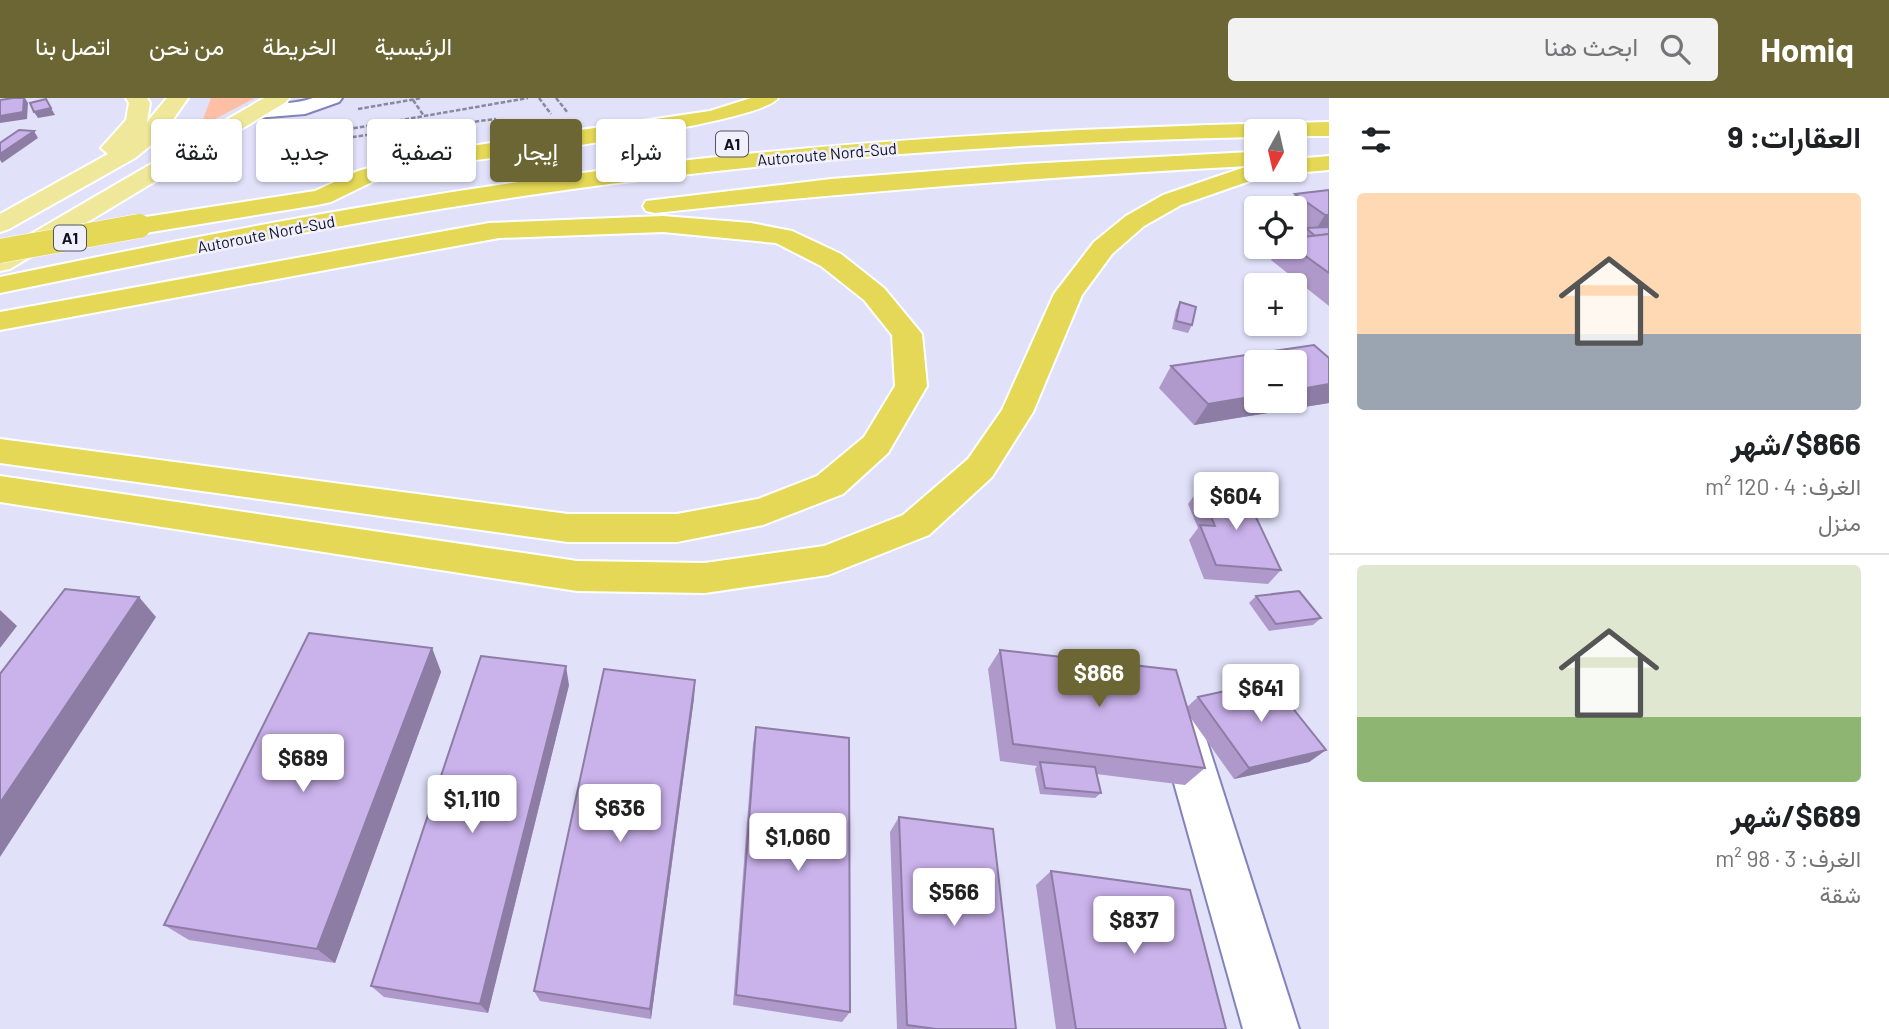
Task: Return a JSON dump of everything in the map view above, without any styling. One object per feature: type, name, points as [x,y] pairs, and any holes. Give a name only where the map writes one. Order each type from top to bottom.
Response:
[{"type":"highway","points":[[322,197],[366,176],[417,161],[711,117],[751,106],[768,98]]},
{"type":"highway","points":[[1142,112],[1329,108]]},
{"type":"highway","name":"Autoroute Nord-Sud","points":[[0,251],[139,226],[520,167],[769,140],[971,122],[1115,113]]},
{"type":"highway","name":"Autoroute Nord-Sud","points":[[0,285],[442,200],[650,172],[829,153],[1032,139],[1329,129]]},
{"type":"highway","points":[[1307,159],[1329,160]]},
{"type":"highway","points":[[1,321],[489,232],[669,204],[831,186],[1053,169],[1244,160]]},
{"type":"highway","points":[[1307,164],[1329,160]]},
{"type":"highway","points":[[0,489],[577,576],[705,578],[828,560],[916,525],[980,468],[1017,412],[1068,294],[1103,248],[1135,221],[1172,200],[1244,175]]},
{"type":"highway","points":[[0,451],[568,528],[677,528],[763,512],[830,485],[876,444],[911,386],[906,334],[874,293],[831,260],[783,237],[751,231],[663,224],[489,232]]},
{"type":"main road","points":[[74,183],[132,128],[140,103],[136,98]]},
{"type":"main road","points":[[0,224],[127,153],[152,133],[178,98]]},
{"type":"main road","points":[[0,263],[279,98]]},
{"type":"street","points":[[256,112],[305,108],[332,98]]},
{"type":"street","points":[[1178,719],[1271,1029]]},
{"type":"path","points":[[350,110],[422,98]]},
{"type":"path","points":[[353,128],[528,98]]},
{"type":"path","points":[[539,98],[552,115]]},
{"type":"path","points":[[556,98],[569,114]]},
{"type":"path","points":[[413,100],[425,116]]},
{"type":"shaded area","points":[[211,98],[255,98],[215,119],[203,119]]},
{"type":"building","points":[[24,98],[23,112],[0,116],[0,100]]},
{"type":"building","points":[[46,99],[51,108],[34,112],[30,103]]},
{"type":"building","points":[[19,130],[34,131],[0,154],[0,143]]},
{"type":"building","points":[[1329,190],[1329,215],[1307,202],[1307,196],[1295,194]]},
{"type":"building","points":[[1329,227],[1329,234],[1315,236],[1307,228]]},
{"type":"building","points":[[1329,234],[1329,273],[1307,257],[1307,237]]},
{"type":"building","points":[[1180,302],[1196,307],[1192,325],[1176,321]]},
{"type":"building","points":[[1314,345],[1329,358],[1329,384],[1307,388],[1307,350],[1280,350]]},
{"type":"building","points":[[1244,355],[1244,398],[1208,404],[1171,366]]},
{"type":"building","points":[[1199,489],[1244,492],[1281,570],[1216,565],[1200,525],[1215,526]]},
{"type":"building","points":[[65,589],[139,597],[0,803],[0,674]]},
{"type":"building","points":[[1299,591],[1321,618],[1276,624],[1256,596]]},
{"type":"building","points":[[309,633],[432,648],[317,949],[164,925]]},
{"type":"building","points":[[1000,650],[1176,670],[1205,768],[1013,744]]},
{"type":"building","points":[[481,656],[566,666],[480,1004],[371,986]]},
{"type":"building","points":[[604,669],[695,680],[650,1009],[534,991]]},
{"type":"building","points":[[1271,681],[1326,750],[1249,768],[1198,697]]},
{"type":"building","points":[[756,727],[849,738],[850,1012],[736,995]]},
{"type":"building","points":[[1040,762],[1095,767],[1101,793],[1045,788]]},
{"type":"building","points":[[899,817],[993,829],[1016,1029],[936,1029],[907,1025]]},
{"type":"building","points":[[1051,871],[1190,890],[1226,1029],[1076,1029]]}]
